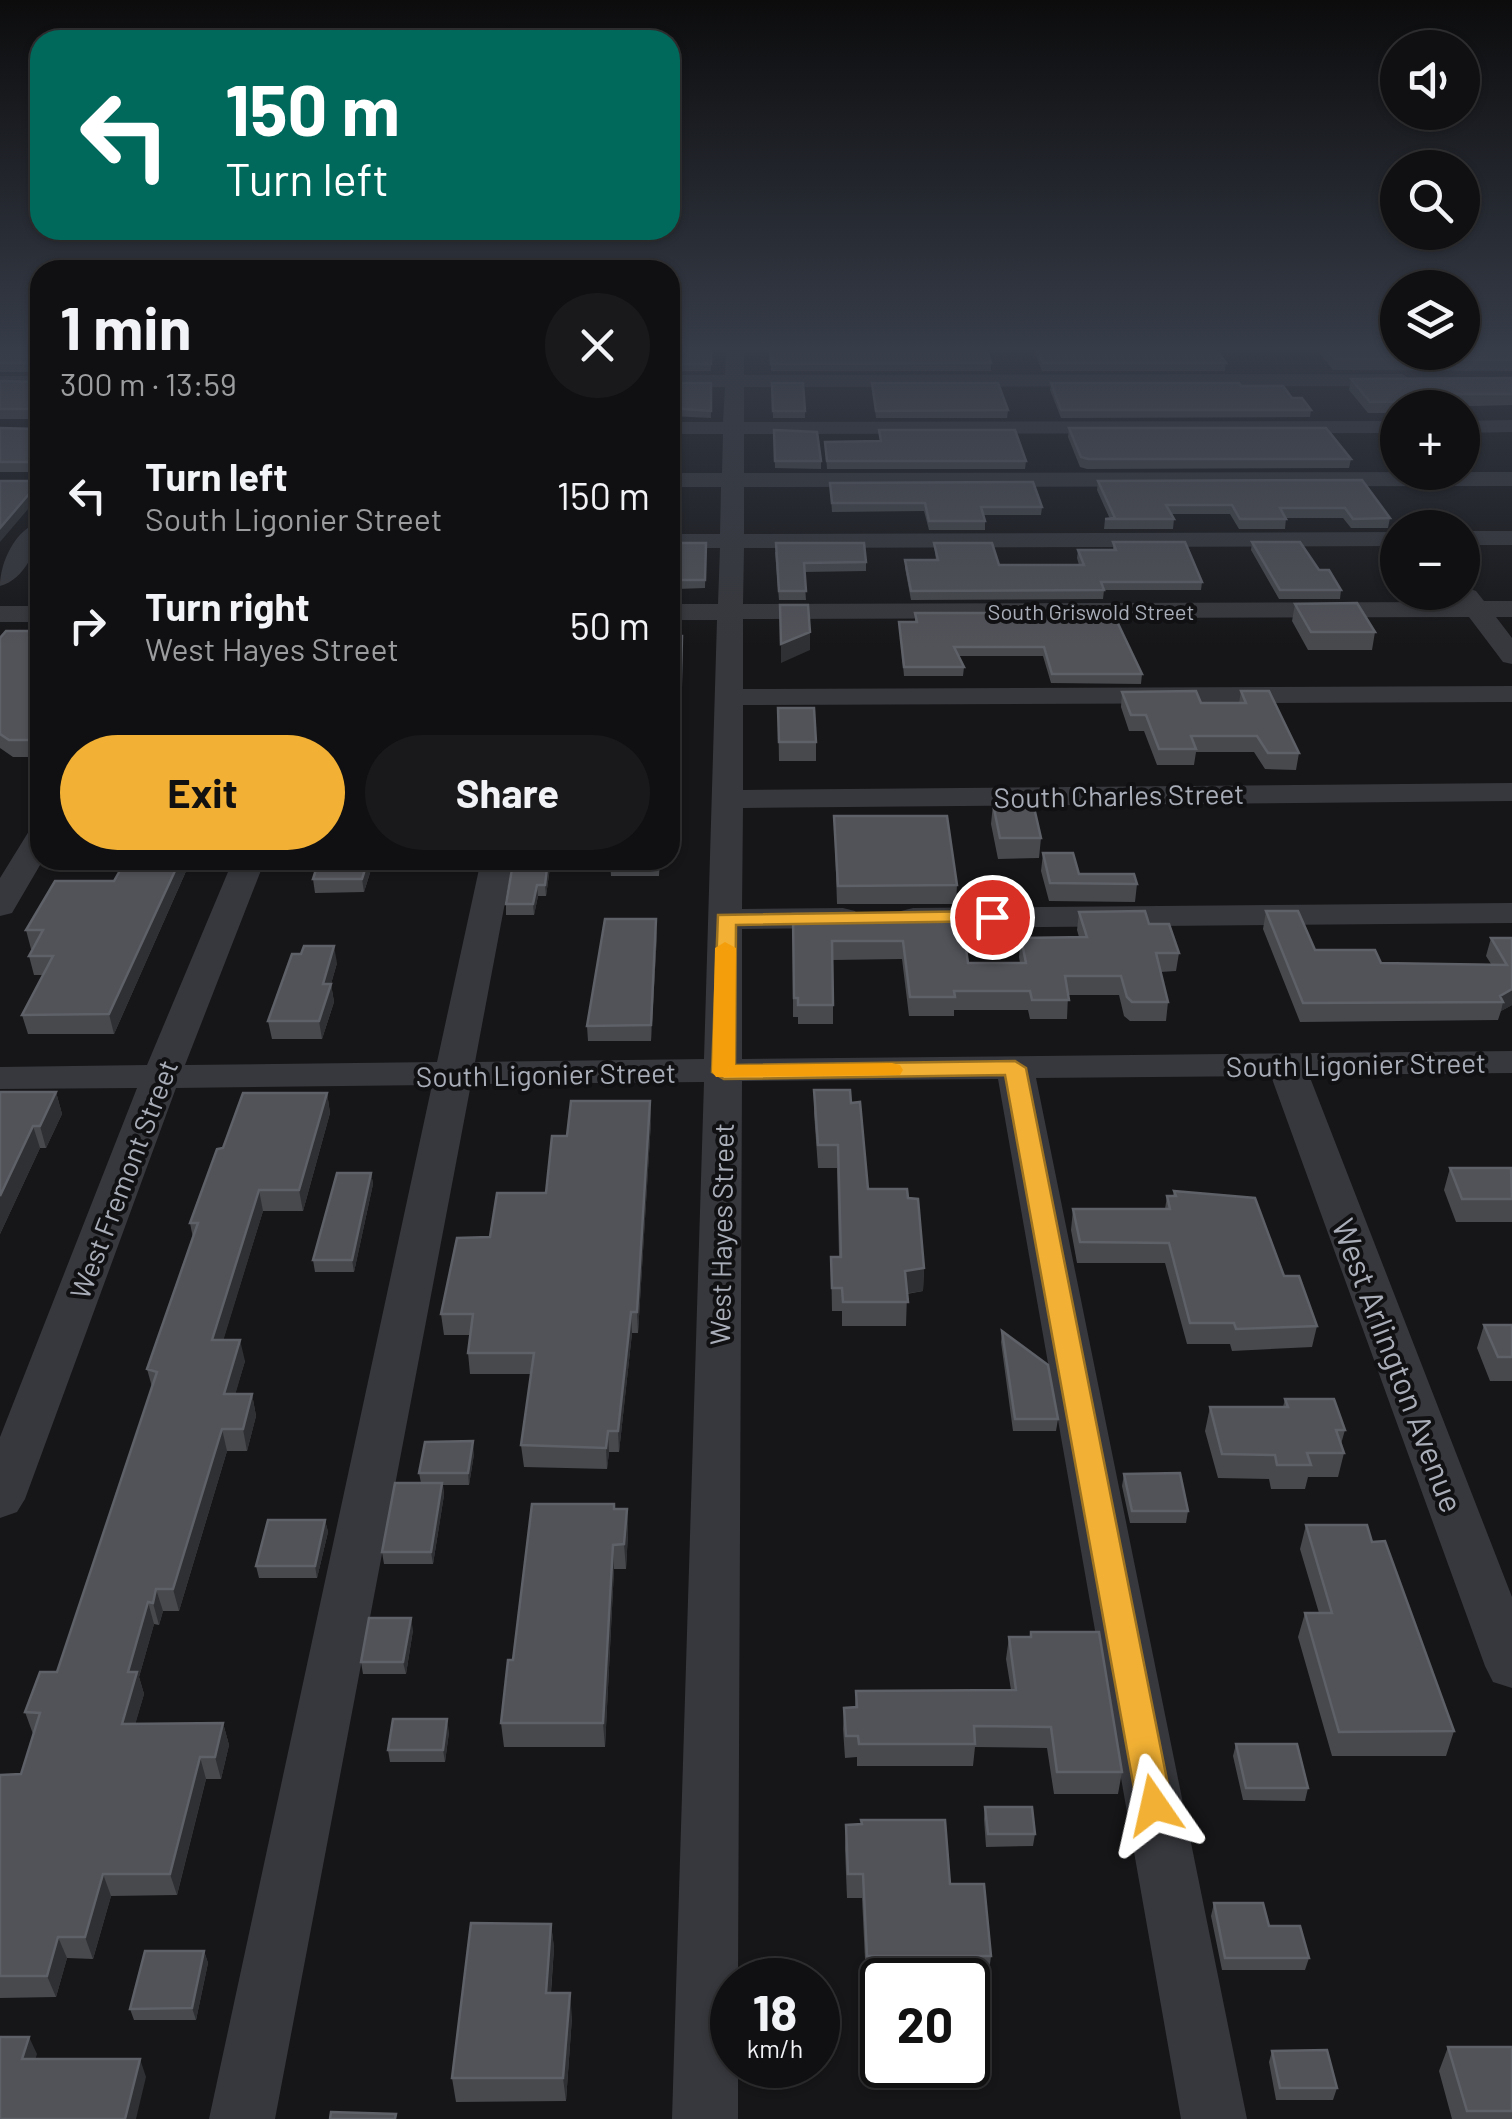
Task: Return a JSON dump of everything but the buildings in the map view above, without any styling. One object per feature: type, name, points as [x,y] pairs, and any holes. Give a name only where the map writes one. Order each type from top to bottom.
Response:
[{"type":"street","name":"West Hayes Street","points":[[705,2119],[735,449]]},
{"type":"street","points":[[1354,449],[1396,510]]},
{"type":"street","points":[[680,480],[1512,479]]},
{"type":"street","points":[[680,541],[1380,522]]},
{"type":"street","points":[[1480,538],[1512,538]]},
{"type":"street","points":[[0,542],[30,539]]},
{"type":"street","points":[[0,579],[30,546]]},
{"type":"street","name":"South Griswold Street","points":[[680,612],[1380,601]]},
{"type":"street","name":"South Griswold Street","points":[[1480,602],[1512,609]]},
{"type":"street","points":[[1478,610],[1512,656]]},
{"type":"street","points":[[0,614],[30,614]]},
{"type":"street","points":[[730,697],[1512,694]]},
{"type":"street","name":"South Charles Street","points":[[727,799],[1512,792]]},
{"type":"street","points":[[0,906],[30,855]]},
{"type":"street","name":"West Fremont Street","points":[[0,1499],[160,1079],[245,870]]},
{"type":"street","points":[[242,2119],[495,870]]},
{"type":"street","points":[[726,919],[1512,913]]},
{"type":"street","name":"South Ligonier Street","points":[[0,1078],[1512,1062]]},
{"type":"street","name":"West Arlington Avenue","points":[[1286,1064],[1512,1666]]},
{"type":"street","points":[[1015,1068],[1214,2119]]},
{"type":"slow traffic","points":[[725,948],[724,1072],[892,1070]]},
{"type":"route","points":[[992,917],[726,919],[724,1072],[1015,1068],[1154,1805]]}]
